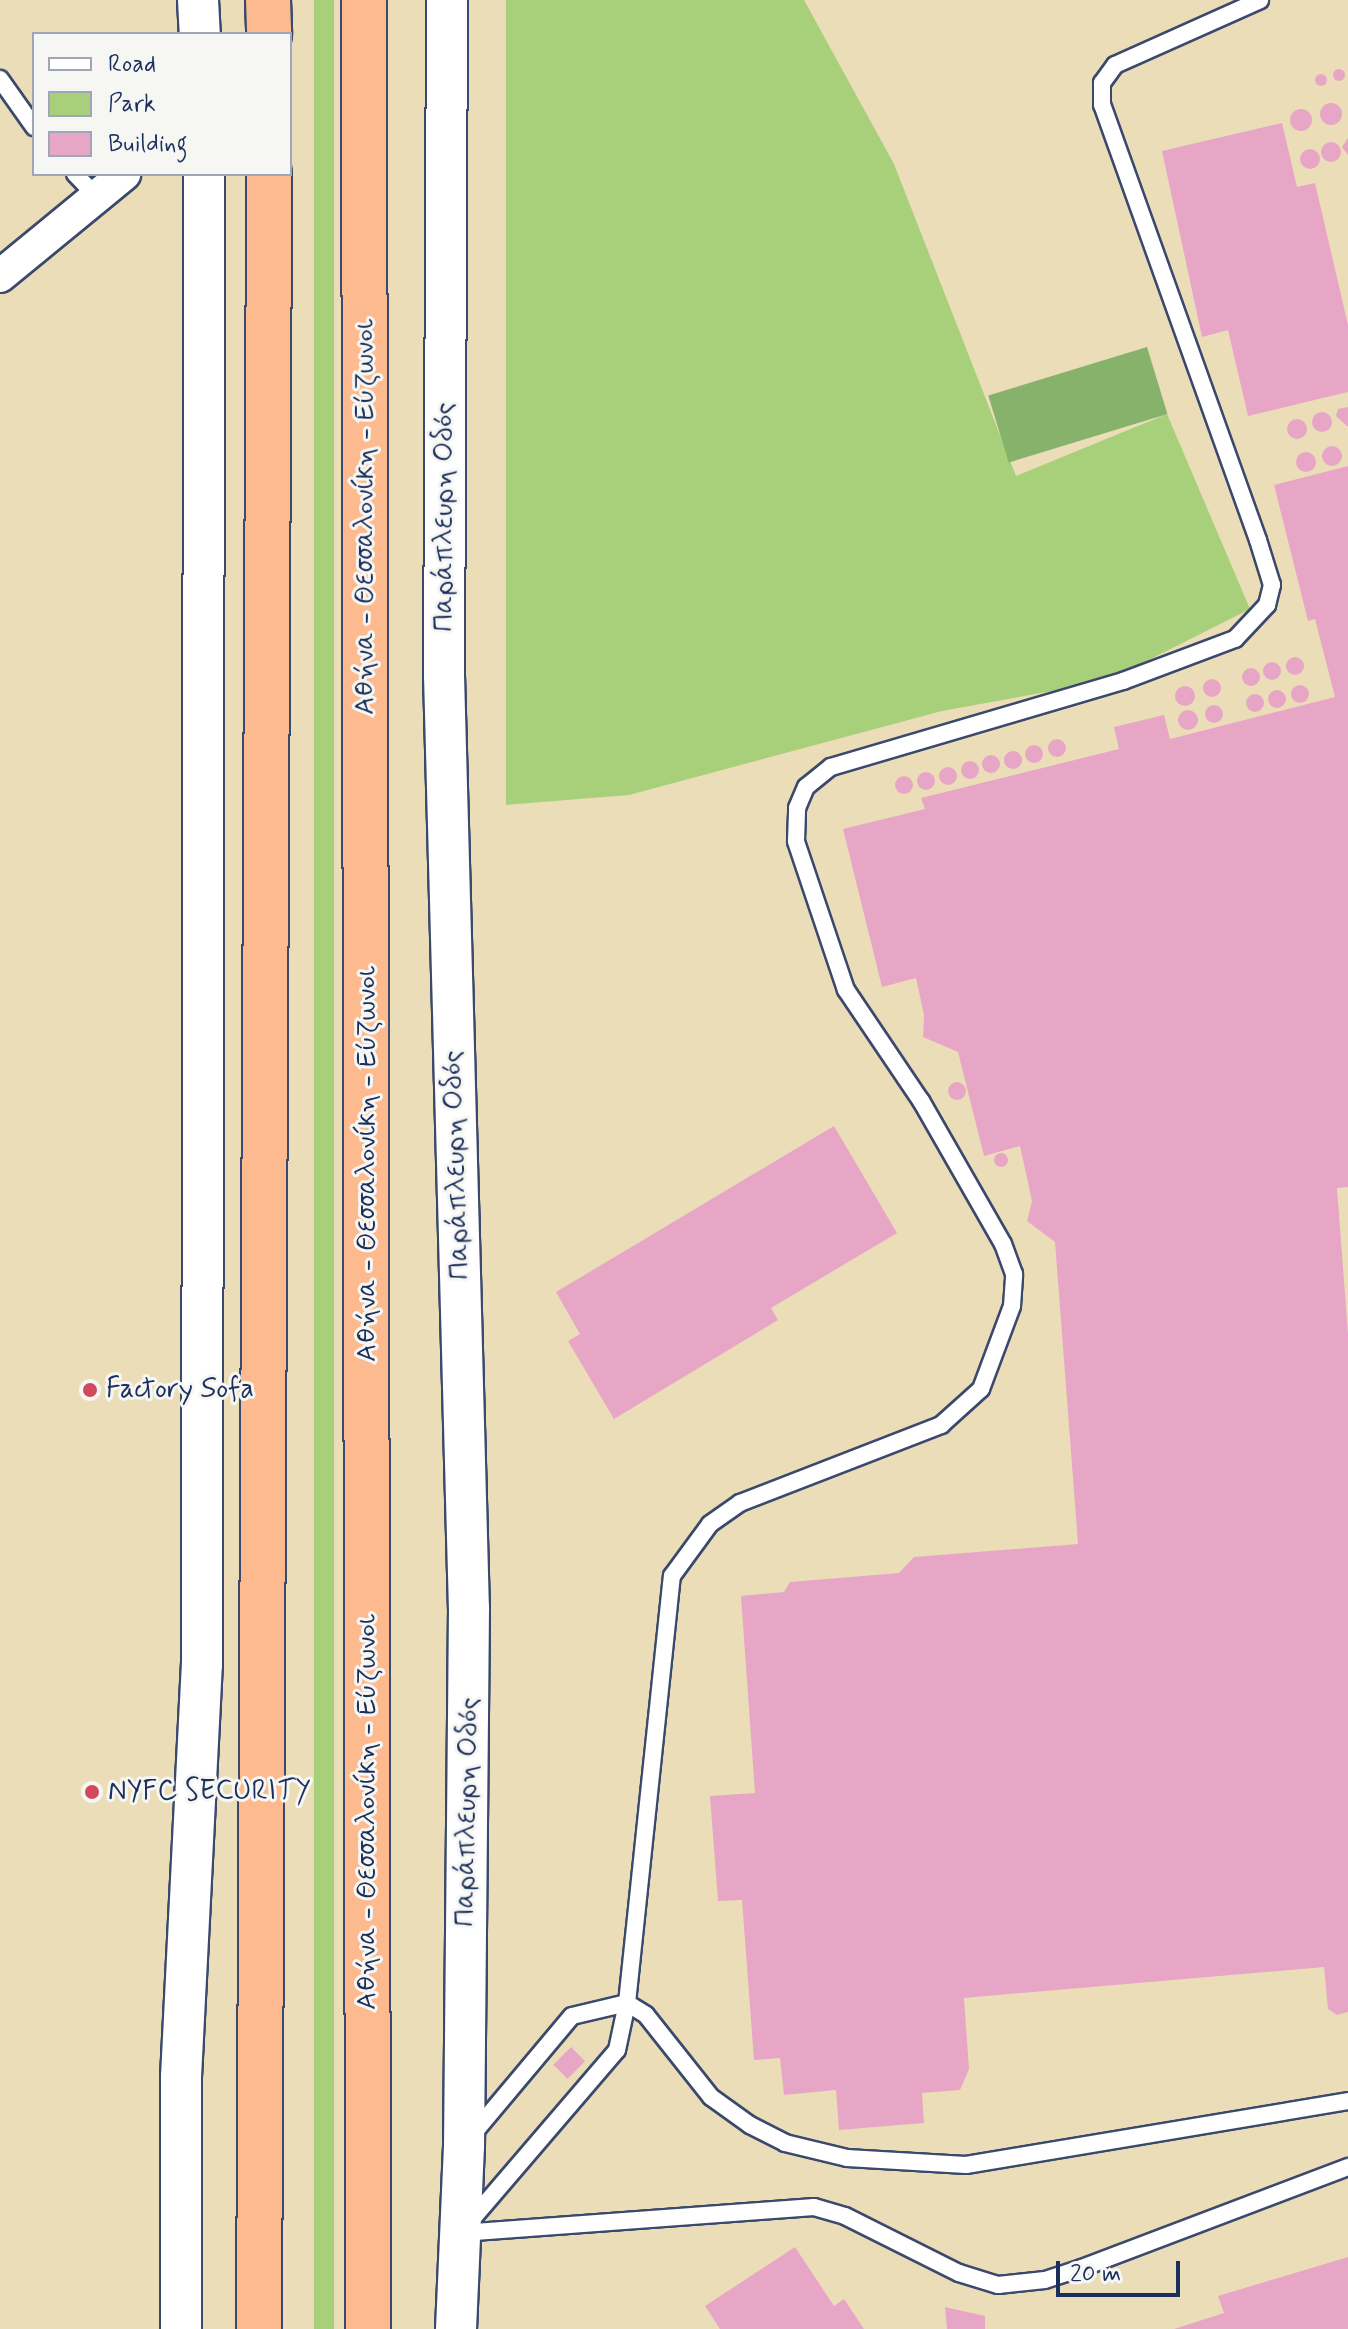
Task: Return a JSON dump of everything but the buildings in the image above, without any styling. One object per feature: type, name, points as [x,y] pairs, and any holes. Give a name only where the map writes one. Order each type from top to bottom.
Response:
[{"type":"highway","points":[[268,0],[269,32]]},
{"type":"highway","name":"Αθήνα - Θεσσαλονίκη - Εύζωνοι","points":[[364,0],[368,2329]]},
{"type":"highway","points":[[259,2329],[269,176]]},
{"type":"street","points":[[198,0],[200,32]]},
{"type":"street","name":"Παράπλευρη Οδός","points":[[447,0],[444,675],[469,1608],[464,2146],[456,2329]]},
{"type":"street","points":[[0,276],[122,176]]},
{"type":"street","points":[[181,2329],[181,2077],[202,1648],[204,176]]},
{"type":"lane","points":[[461,2233],[617,2050],[627,2003],[672,1576],[710,1524],[740,1503],[941,1425],[981,1389],[1012,1306],[1014,1274],[1003,1244],[921,1101],[846,990],[796,841],[797,808],[806,787],[831,767],[1123,681],[1235,639],[1267,605],[1272,585],[1258,540],[1102,105],[1102,83],[1115,65],[1260,0]]},
{"type":"lane","points":[[0,79],[32,124]]},
{"type":"lane","points":[[77,176],[97,197]]},
{"type":"lane","points":[[464,2146],[572,2016],[627,2003],[646,2015],[711,2097],[750,2125],[785,2143],[847,2158],[966,2165],[1348,2101]]},
{"type":"lane","points":[[461,2233],[814,2207],[845,2216],[959,2273],[998,2285],[1045,2280],[1082,2268],[1348,2167]]},
{"type":"green space","points":[[314,0],[334,0],[334,2329],[314,2329]]},
{"type":"green space","points":[[506,0],[804,0],[894,164],[1016,476],[1167,414],[1250,609],[1107,681],[942,711],[629,795],[506,805]]},
{"type":"green space","points":[[1147,347],[1167,414],[1009,462],[988,396]]},
{"type":"place","name":"Factory Sofa","points":[[90,1390]]},
{"type":"place","name":"NYFC SECURITY","points":[[92,1792]]}]
